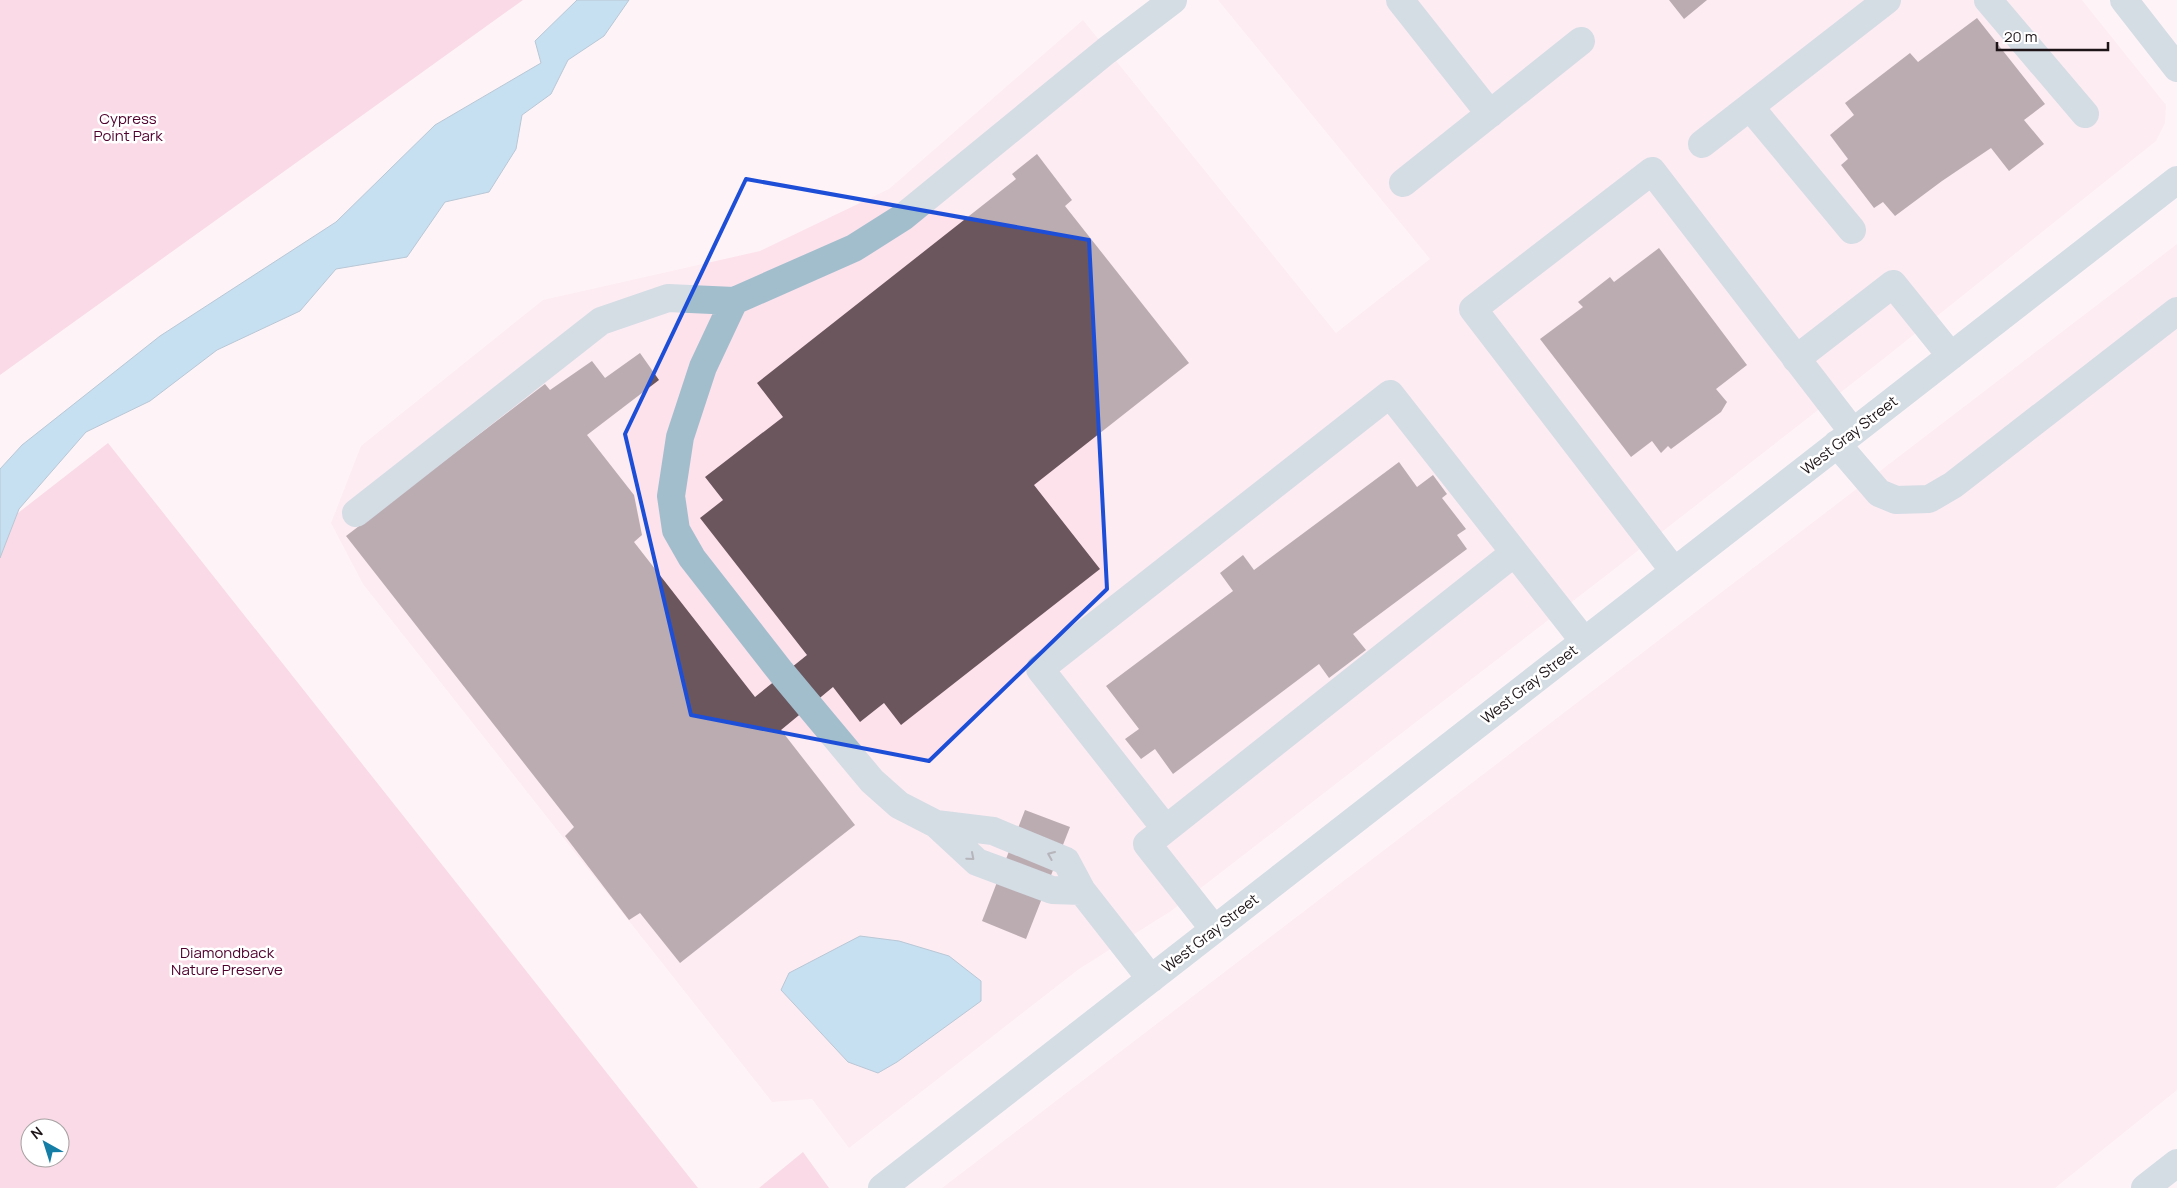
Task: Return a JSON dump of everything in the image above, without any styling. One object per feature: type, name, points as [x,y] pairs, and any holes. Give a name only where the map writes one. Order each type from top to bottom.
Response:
[{"type":"street","points":[[356,513],[601,321],[668,298],[734,301],[854,248],[903,217],[1106,51],[1173,0]]},
{"type":"street","points":[[1400,0],[1490,114]]},
{"type":"street","points":[[1702,144],[1887,0]]},
{"type":"street","points":[[1988,0],[2085,114]]},
{"type":"street","points":[[2124,0],[2177,68]]},
{"type":"street","points":[[1403,182],[1581,41]]},
{"type":"street","points":[[1750,106],[1852,230]]},
{"type":"street","points":[[1674,571],[1473,309],[1652,171],[1796,359],[1880,493],[1896,500],[1929,499],[1953,485],[2177,311]]},
{"type":"street","name":"West Gray Street","points":[[882,1188],[2177,180]]},
{"type":"street","points":[[1796,359],[1893,284],[1951,356]]},
{"type":"street","points":[[734,301],[703,367],[680,437],[671,496],[676,530],[692,558],[781,672],[872,781],[899,805],[936,824],[993,831],[1066,861],[1082,891],[1151,978]]},
{"type":"street","points":[[1165,828],[1040,669],[1390,394],[1584,642]]},
{"type":"street","points":[[1214,929],[1147,844],[1514,553]]},
{"type":"street","points":[[2149,1187],[2177,1163]]},
{"type":"highlighted area","points":[[746,179],[1089,240],[1107,589],[929,761],[691,715],[625,434]]},
{"type":"shaded area","points":[[1218,0],[2082,0],[2166,105],[2165,123],[2156,141],[1877,364],[1608,574],[1171,911],[1079,969],[849,1148],[812,1099],[772,1102],[363,584],[331,523],[361,446],[543,300],[760,251],[889,189],[1083,20],[1336,333],[1430,259]]},
{"type":"shaded area","points":[[2177,244],[2177,1090],[2055,1188],[942,1188]]},
{"type":"green space","name":"Cypress Point Park","points":[[0,0],[523,0],[0,375]]},
{"type":"green space","name":"Diamondback Nature Preserve","points":[[108,443],[698,1188],[0,1188],[0,527]]},
{"type":"green space","points":[[803,1152],[829,1188],[759,1188]]},
{"type":"water","points":[[577,0],[629,0],[604,36],[568,60],[551,94],[522,115],[516,149],[489,192],[445,202],[407,257],[336,269],[300,311],[217,350],[150,401],[86,432],[19,509],[0,558],[0,469],[22,445],[160,336],[336,222],[435,125],[541,63],[535,41]]},
{"type":"water","points":[[860,936],[899,941],[949,956],[981,981],[981,1001],[897,1062],[878,1073],[848,1062],[781,990],[789,973]]},
{"type":"building","points":[[1669,0],[1707,0],[1684,19]]},
{"type":"building","points":[[1977,18],[2045,104],[2024,120],[2044,144],[2009,171],[1991,148],[1895,216],[1883,202],[1874,208],[1841,165],[1848,159],[1830,135],[1854,115],[1845,103],[1910,53],[1918,62]]},
{"type":"building","points":[[1037,154],[1072,200],[1065,206],[1189,363],[1034,485],[1100,569],[901,725],[884,703],[860,722],[833,687],[781,730],[855,825],[680,963],[640,913],[629,920],[565,836],[574,827],[346,536],[545,384],[550,390],[592,361],[605,378],[640,353],[659,380],[587,435],[634,495],[642,535],[634,542],[755,697],[807,655],[700,518],[723,500],[705,477],[783,417],[757,383],[1016,179],[1012,174]]},
{"type":"building","points":[[1659,248],[1747,365],[1716,389],[1727,402],[1721,412],[1671,449],[1668,446],[1661,453],[1652,441],[1631,457],[1540,339],[1583,307],[1578,302],[1610,277],[1614,282]]},
{"type":"building","points":[[1399,462],[1417,487],[1433,475],[1447,494],[1442,498],[1466,529],[1457,535],[1467,549],[1353,634],[1366,650],[1329,678],[1319,664],[1173,774],[1155,749],[1141,759],[1125,739],[1139,729],[1106,686],[1233,591],[1220,573],[1243,555],[1254,570]]},
{"type":"building","points":[[1025,810],[1070,827],[1026,939],[982,921]]}]
